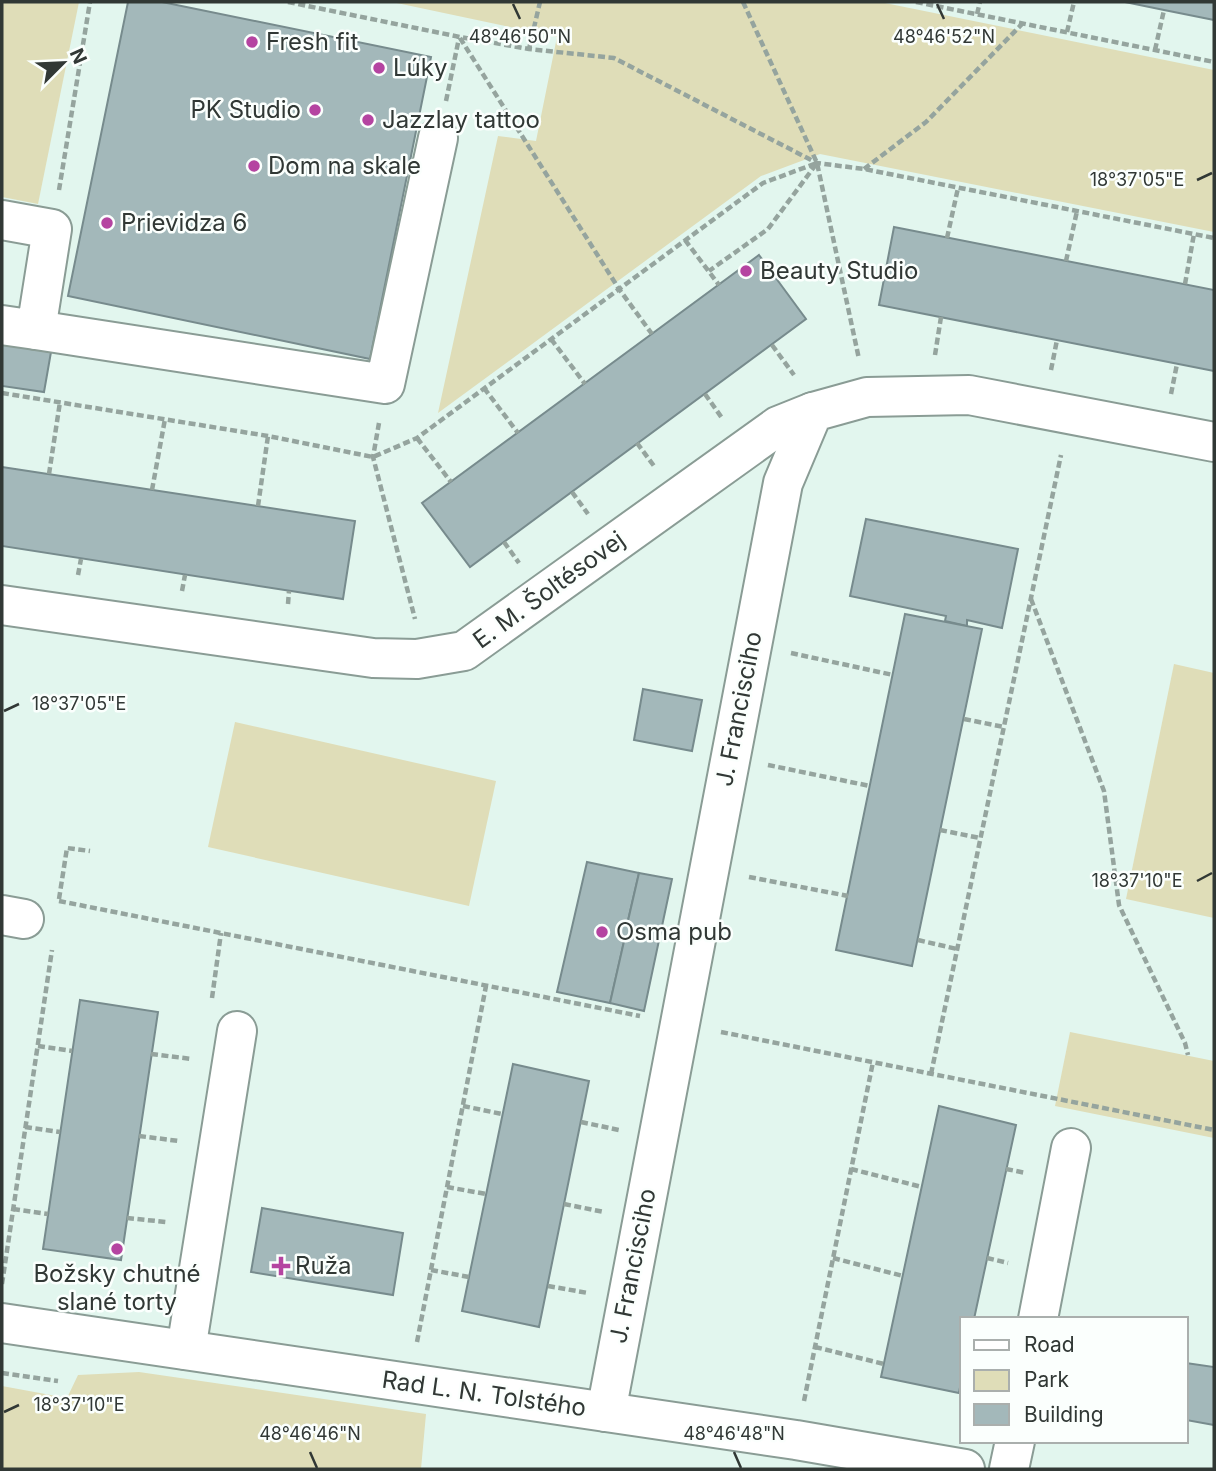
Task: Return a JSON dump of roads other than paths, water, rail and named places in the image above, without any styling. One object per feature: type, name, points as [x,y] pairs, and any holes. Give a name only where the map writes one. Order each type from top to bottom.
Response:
[{"type":"street","points":[[2,220],[52,229],[19,327],[385,384],[438,138]]},
{"type":"street","points":[[813,412],[867,397],[969,395],[1214,442]]},
{"type":"street","name":"J. Francisciho","points":[[606,1412],[783,483],[813,412]]},
{"type":"street","name":"E. M. Šoltésovej","points":[[2,605],[373,658],[417,659],[464,651],[778,426],[813,412]]},
{"type":"street","points":[[186,1350],[237,1031]]},
{"type":"street","points":[[1038,1317],[1071,1148]]},
{"type":"street","name":"Rad L. N. Tolstého","points":[[2,1323],[796,1440],[965,1469]]},
{"type":"street","points":[[1009,1469],[1014,1443]]},
{"type":"place","name":"Fresh fit","points":[[252,42]]},
{"type":"place","name":"Lúky","points":[[379,68]]},
{"type":"place","name":"PK Studio","points":[[315,110]]},
{"type":"place","name":"Jazzlay tattoo","points":[[368,120]]},
{"type":"place","name":"Dom na skale","points":[[254,166]]},
{"type":"place","name":"Prievidza 6","points":[[107,223]]},
{"type":"place","name":"Beauty Studio","points":[[746,271]]},
{"type":"place","name":"Osma pub","points":[[602,932]]},
{"type":"place","name":"Božsky chutné slané torty","points":[[117,1249]]},
{"type":"place","name":"Ruža","points":[[281,1266]]}]
